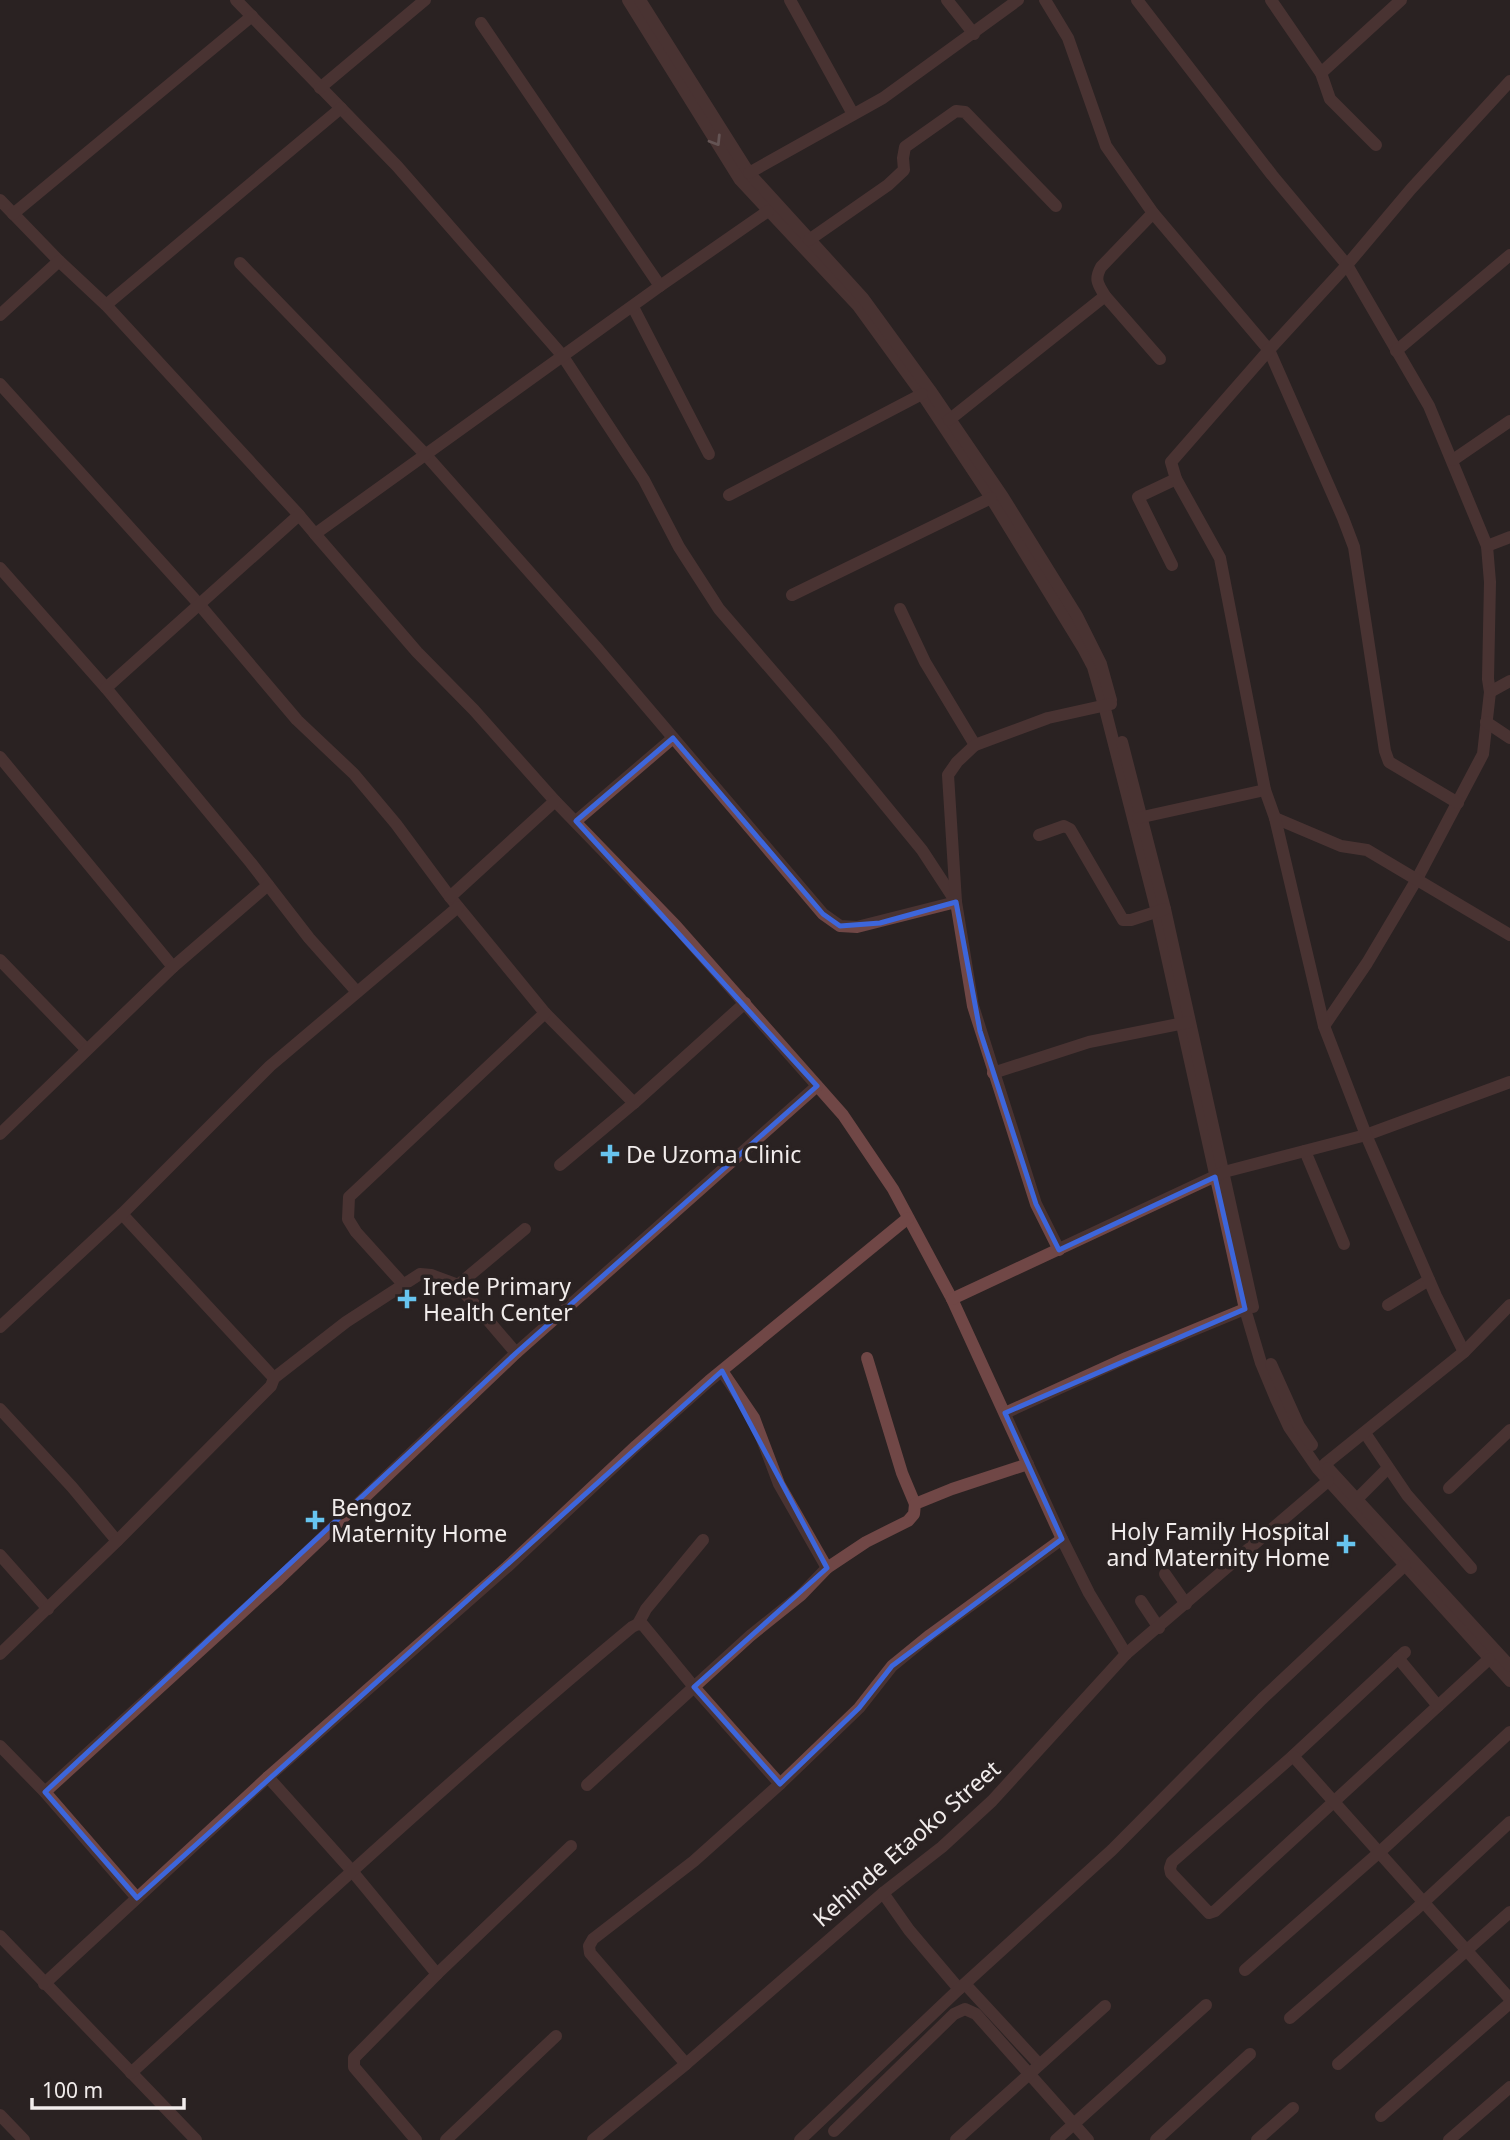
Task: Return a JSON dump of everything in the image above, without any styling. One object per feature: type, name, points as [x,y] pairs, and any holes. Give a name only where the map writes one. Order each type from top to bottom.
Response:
[{"type":"street","points":[[236,0],[440,214],[562,355],[639,472],[679,547],[719,609],[922,850],[956,902]]},
{"type":"street","points":[[320,88],[425,0]]},
{"type":"street","points":[[628,0],[740,180],[858,306],[922,394],[1069,622],[1093,667],[1108,704]]},
{"type":"street","points":[[640,0],[750,173],[863,298],[1003,497],[1077,616],[1101,664],[1108,704],[1161,910],[1261,1363],[1289,1427],[1328,1481],[1354,1502]]},
{"type":"street","points":[[790,0],[853,114]]},
{"type":"street","points":[[947,0],[974,34]]},
{"type":"street","points":[[750,173],[883,98],[1018,0]]},
{"type":"street","points":[[1045,0],[1068,38],[1106,146],[1153,213],[1269,349],[1349,532],[1389,762],[1458,803]]},
{"type":"street","points":[[1137,0],[1272,175],[1347,265],[1429,406],[1487,546],[1490,582],[1490,692],[1483,754],[1417,879],[1367,963],[1324,1026]]},
{"type":"street","points":[[1271,0],[1321,74],[1330,99],[1376,145]]},
{"type":"street","points":[[1321,74],[1401,0]]},
{"type":"street","points":[[12,214],[252,16]]},
{"type":"street","points":[[481,23],[660,286]]},
{"type":"street","points":[[1464,1352],[1429,1280],[1366,1135],[1324,1026],[1275,818],[1265,790],[1220,558],[1176,479],[1171,462],[1269,349],[1347,265],[1411,189],[1510,82]]},
{"type":"street","points":[[106,305],[341,108]]},
{"type":"street","points":[[809,240],[888,186],[904,170],[905,147],[956,111],[965,112],[1056,206]]},
{"type":"street","points":[[0,200],[106,305],[299,516],[417,652],[676,926],[843,1115],[893,1189],[952,1299],[1062,1539],[1089,1593],[1126,1654]]},
{"type":"street","points":[[315,534],[562,355],[768,211]]},
{"type":"street","points":[[1153,213],[1101,267],[1096,281],[1105,296],[1160,359]]},
{"type":"street","points":[[1396,351],[1510,255]]},
{"type":"street","points":[[0,315],[59,261]]},
{"type":"street","points":[[240,263],[425,454],[673,738],[822,914],[840,926],[857,927],[956,902]]},
{"type":"street","points":[[949,420],[1105,296]]},
{"type":"street","points":[[633,307],[709,454]]},
{"type":"street","points":[[0,384],[198,603],[297,720],[354,774],[545,1013],[634,1103]]},
{"type":"street","points":[[729,495],[922,394]]},
{"type":"street","points":[[1453,460],[1510,421]]},
{"type":"street","points":[[1172,565],[1138,497],[1176,479]]},
{"type":"street","points":[[792,595],[991,498]]},
{"type":"street","points":[[106,688],[198,603],[299,516]]},
{"type":"street","points":[[1487,546],[1510,537]]},
{"type":"street","points":[[0,568],[106,688],[357,992]]},
{"type":"street","points":[[900,609],[925,662],[975,745]]},
{"type":"street","points":[[1490,692],[1510,681]]},
{"type":"street","points":[[1059,1250],[1035,1204],[973,1006],[956,902],[948,775],[975,745],[1048,718],[1108,704]]},
{"type":"street","points":[[1486,722],[1510,738]]},
{"type":"street","points":[[576,821],[673,738]]},
{"type":"street","points":[[0,757],[173,967]]},
{"type":"street","points":[[1138,818],[1265,790]]},
{"type":"street","points":[[0,1327],[122,1214],[261,1075],[357,992],[454,902],[555,801]]},
{"type":"street","points":[[1275,818],[1341,846],[1367,850],[1510,935]]},
{"type":"street","points":[[1039,835],[1064,827],[1070,829],[1123,920],[1161,910]]},
{"type":"street","points":[[1,1131],[173,967],[268,886]]},
{"type":"street","points":[[0,960],[86,1049]]},
{"type":"street","points":[[560,1165],[634,1103],[745,1003]]},
{"type":"street","points":[[403,1284],[356,1232],[348,1219],[349,1197],[545,1013]]},
{"type":"street","points":[[993,1073],[1089,1042],[1186,1022]]},
{"type":"street","points":[[952,1299],[1219,1175],[1366,1135],[1510,1082]]},
{"type":"street","points":[[45,1792],[279,1579],[516,1353],[817,1086]]},
{"type":"street","points":[[1305,1151],[1344,1244]]},
{"type":"street","points":[[122,1214],[274,1378]]},
{"type":"street","points":[[44,1984],[268,1777],[507,1567],[636,1446],[722,1371],[908,1218]]},
{"type":"street","points":[[458,1285],[525,1228]]},
{"type":"street","points":[[0,1654],[117,1541],[271,1385],[274,1378],[346,1322],[420,1274],[458,1285],[516,1353]]},
{"type":"street","points":[[1388,1305],[1429,1280]]},
{"type":"street","points":[[1325,1464],[1464,1352],[1510,1305]]},
{"type":"street","points":[[1005,1413],[1126,1358],[1249,1308]]},
{"type":"street","points":[[1249,1308],[1269,1361],[1299,1426],[1325,1464],[1354,1502],[1395,1547],[1510,1666]]},
{"type":"street","points":[[587,1785],[750,1636],[801,1595],[827,1568],[854,1549],[908,1521],[914,1514],[915,1504],[902,1473],[867,1358]]},
{"type":"street","points":[[722,1371],[754,1418],[779,1484],[827,1568]]},
{"type":"street","points":[[0,1409],[72,1486],[117,1541]]},
{"type":"street","points":[[1449,1488],[1510,1430]]},
{"type":"street","points":[[1365,1433],[1407,1495],[1471,1568]]},
{"type":"street","points":[[915,1504],[1028,1464]]},
{"type":"street","points":[[1354,1502],[1388,1468]]},
{"type":"street","name":"Kehinde Etaoko Street","points":[[593,2140],[686,2064],[883,1893],[942,1847],[992,1801],[1126,1654],[1328,1481]]},
{"type":"street","points":[[686,2064],[590,1953],[589,1946],[593,1939],[694,1861],[780,1784],[854,1713],[892,1666],[1062,1539]]},
{"type":"street","points":[[131,2073],[540,1704],[638,1624],[646,1609],[703,1540]]},
{"type":"street","points":[[1395,1547],[1405,1565],[1510,1681]]},
{"type":"street","points":[[0,1555],[48,1609]]},
{"type":"street","points":[[800,2140],[962,1986],[1112,1850],[1262,1699],[1405,1565]]},
{"type":"street","points":[[1165,1574],[1186,1604]]},
{"type":"street","points":[[1141,1601],[1159,1628]]},
{"type":"street","points":[[638,1624],[648,1629],[694,1687],[780,1784]]},
{"type":"street","points":[[1438,1706],[1401,1655],[1293,1756],[1172,1863],[1171,1873],[1209,1913],[1214,1911],[1489,1660]]},
{"type":"street","points":[[1245,1970],[1380,1853],[1510,1732]]},
{"type":"street","points":[[0,1746],[45,1792],[137,1898]]},
{"type":"street","points":[[1293,1756],[1510,2001],[1381,2116]]},
{"type":"street","points":[[268,1777],[352,1871],[437,1974]]},
{"type":"street","points":[[1290,2018],[1424,1902],[1510,1822]]},
{"type":"street","points":[[416,2140],[354,2067],[354,2057],[571,1846]]},
{"type":"street","points":[[883,1893],[909,1930],[1039,2064]]},
{"type":"street","points":[[1338,2064],[1510,1912]]},
{"type":"street","points":[[2,1941],[196,2140]]},
{"type":"street","points":[[1056,2140],[1206,2005]]},
{"type":"street","points":[[956,2140],[1105,2006]]},
{"type":"street","points":[[834,2131],[954,2014],[965,2009],[976,2014],[1088,2140]]},
{"type":"street","points":[[446,2140],[556,2036]]},
{"type":"street","points":[[1156,2140],[1250,2054]]},
{"type":"street","points":[[1449,2140],[1510,2087]]},
{"type":"street","points":[[1257,2140],[1293,2108]]},
{"type":"street","points":[[0,2115],[24,2140]]},
{"type":"highlighted area","points":[[673,738],[823,914],[840,926],[880,923],[956,902],[980,1031],[1036,1204],[1059,1250],[1215,1177],[1245,1309],[1005,1413],[1062,1539],[892,1666],[859,1708],[780,1784],[694,1687],[827,1568],[722,1371],[137,1898],[45,1792],[516,1353],[817,1086],[576,821]]},
{"type":"place","name":"De Uzoma Clinic","points":[[610,1154]]},
{"type":"place","name":"Irede Primary Health Center","points":[[407,1299]]},
{"type":"place","name":"Bengoz Maternity Home","points":[[315,1520]]},
{"type":"place","name":"Holy Family Hospital and Maternity Home","points":[[1346,1544]]}]
